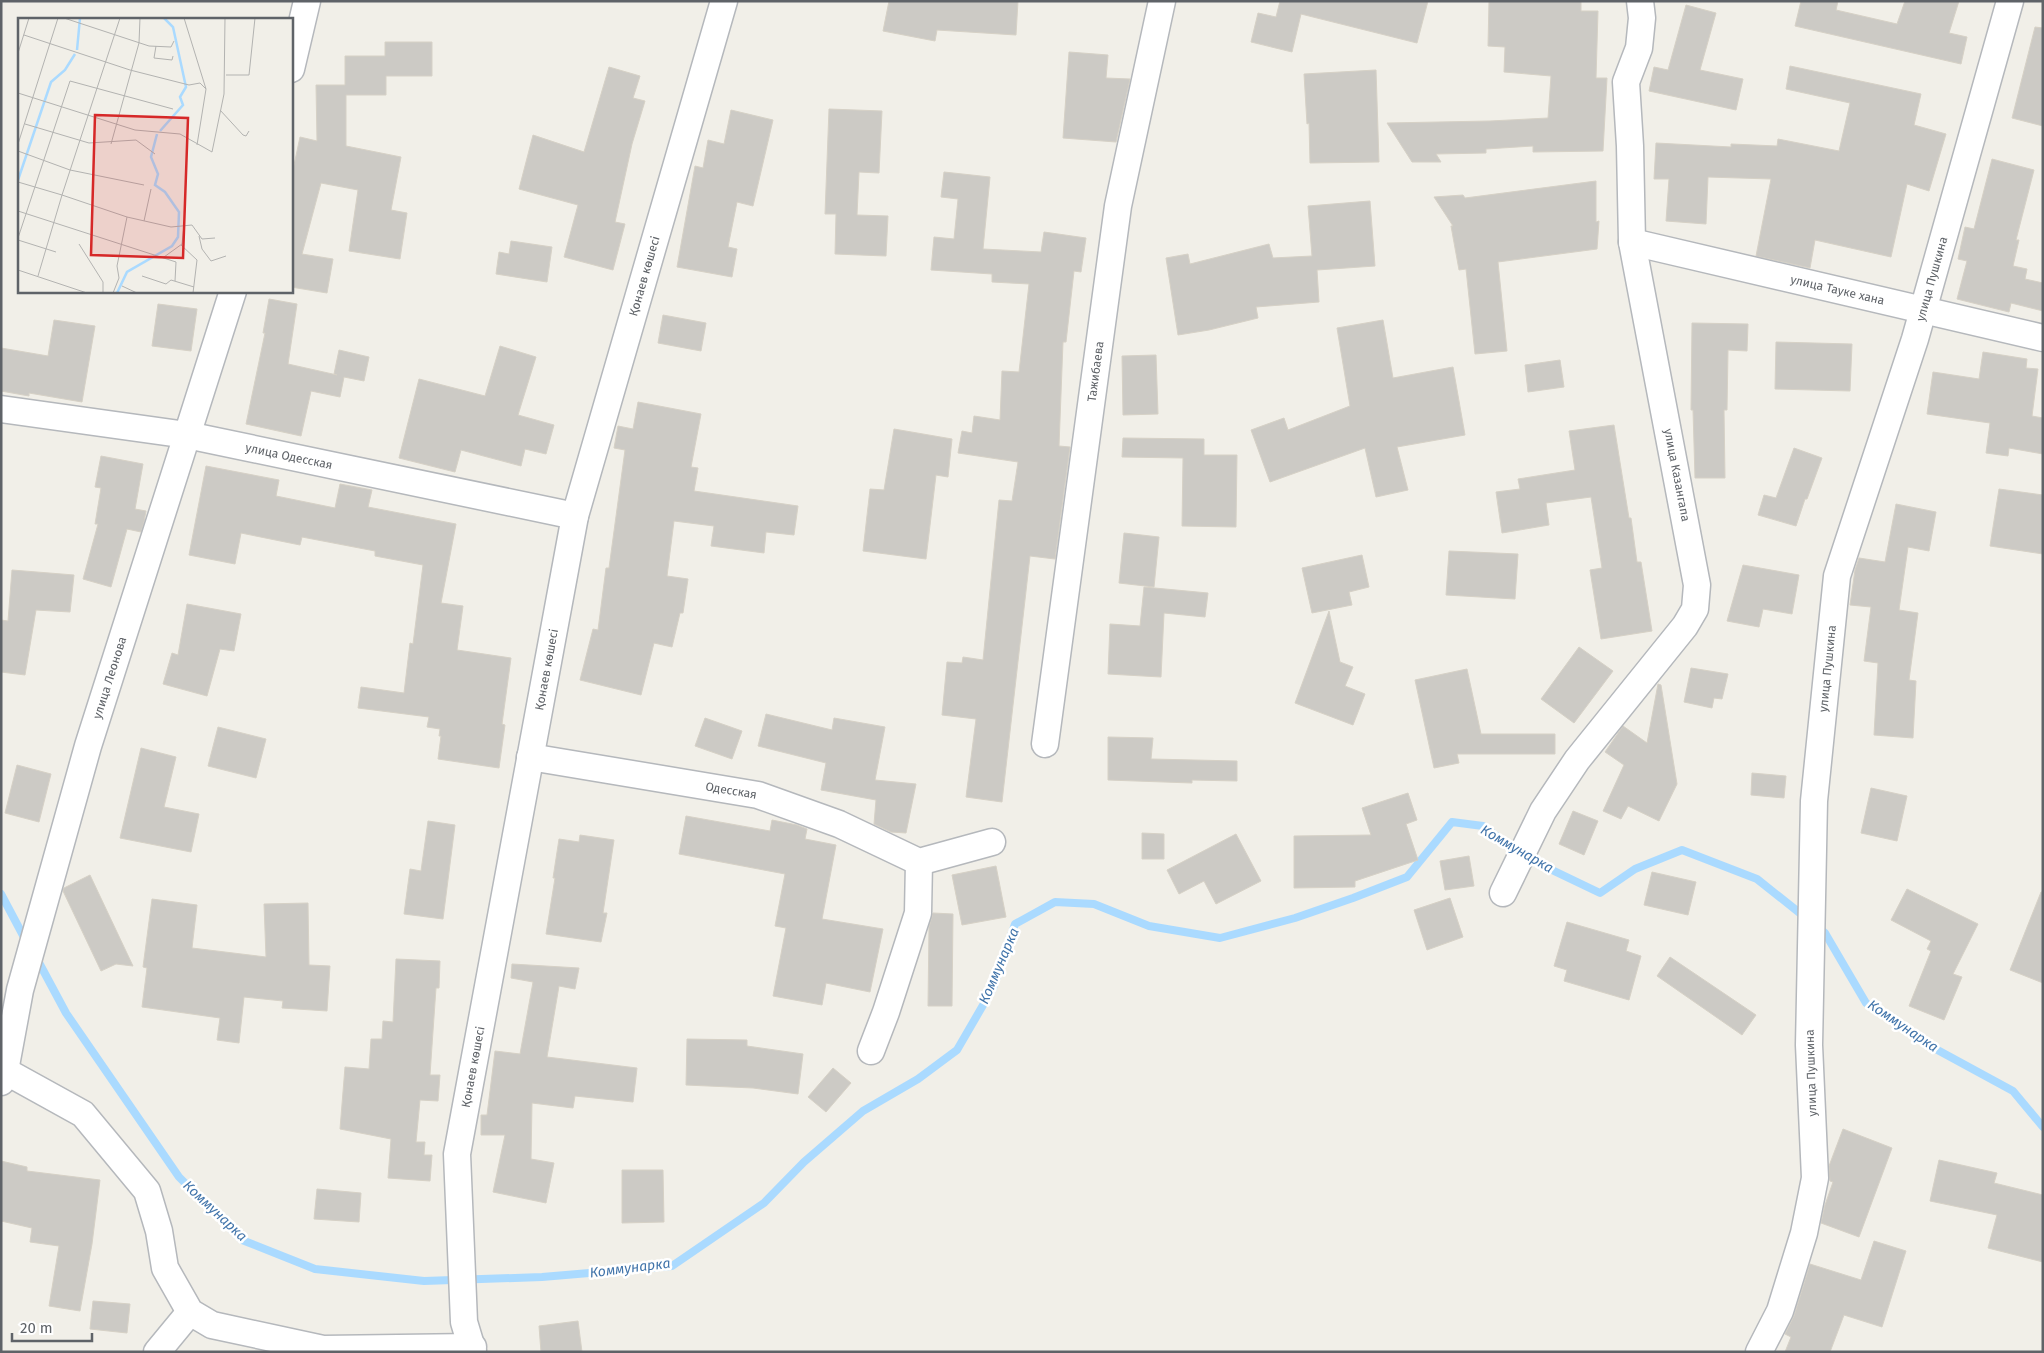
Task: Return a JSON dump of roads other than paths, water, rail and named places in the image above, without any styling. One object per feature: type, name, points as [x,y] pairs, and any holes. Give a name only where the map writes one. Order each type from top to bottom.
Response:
[{"type":"street","points":[[292,65],[307,1]]},
{"type":"street","name":"Қонаев көшесі","points":[[473,1349],[464,1322],[457,1154],[530,757],[575,516],[724,1]]},
{"type":"street","name":"Тажибаева","points":[[1045,744],[1118,206],[1162,1]]},
{"type":"street","name":"улица Казангапа","points":[[1503,893],[1543,811],[1577,760],[1686,626],[1695,609],[1697,585],[1632,242],[1630,146],[1626,82],[1640,48],[1642,18],[1640,1]]},
{"type":"street","name":"улица Пушкина","points":[[1759,1352],[1780,1311],[1804,1233],[1815,1178],[1809,1045],[1814,801],[1837,576],[1923,311],[2010,1]]},
{"type":"street","name":"улица Тауке хана","points":[[1632,242],[2043,338]]},
{"type":"street","name":"улица Леонова","points":[[3,1077],[20,990],[88,746],[233,292]]},
{"type":"street","name":"улица Одесская","points":[[1,409],[187,435],[575,516]]},
{"type":"street","name":"Одесская","points":[[530,757],[758,794],[839,824],[919,862]]},
{"type":"street","points":[[870,1051],[886,1012],[918,913],[919,862],[992,842]]},
{"type":"street","points":[[3,1077],[84,1114],[147,1191],[159,1231],[165,1268],[190,1312],[212,1325],[323,1349],[473,1349]]},
{"type":"street","points":[[157,1352],[190,1312]]},
{"type":"waterway","name":"Коммунарка","points":[[36,957],[66,1013],[179,1177],[242,1240],[315,1269],[424,1281],[542,1277],[672,1266],[764,1203],[804,1162],[863,1111],[918,1079],[957,1050],[993,988],[1015,924],[1055,902],[1094,904],[1149,926],[1220,938],[1295,918],[1407,877],[1452,822],[1483,826],[1523,856],[1600,893],[1635,869],[1682,850],[1757,879],[1806,918]]},
{"type":"waterway","name":"Коммунарка","points":[[1,894],[26,941]]},
{"type":"waterway","name":"Коммунарка","points":[[1817,926],[1825,933],[1866,1003],[1932,1047],[2013,1091],[2043,1127]]}]
